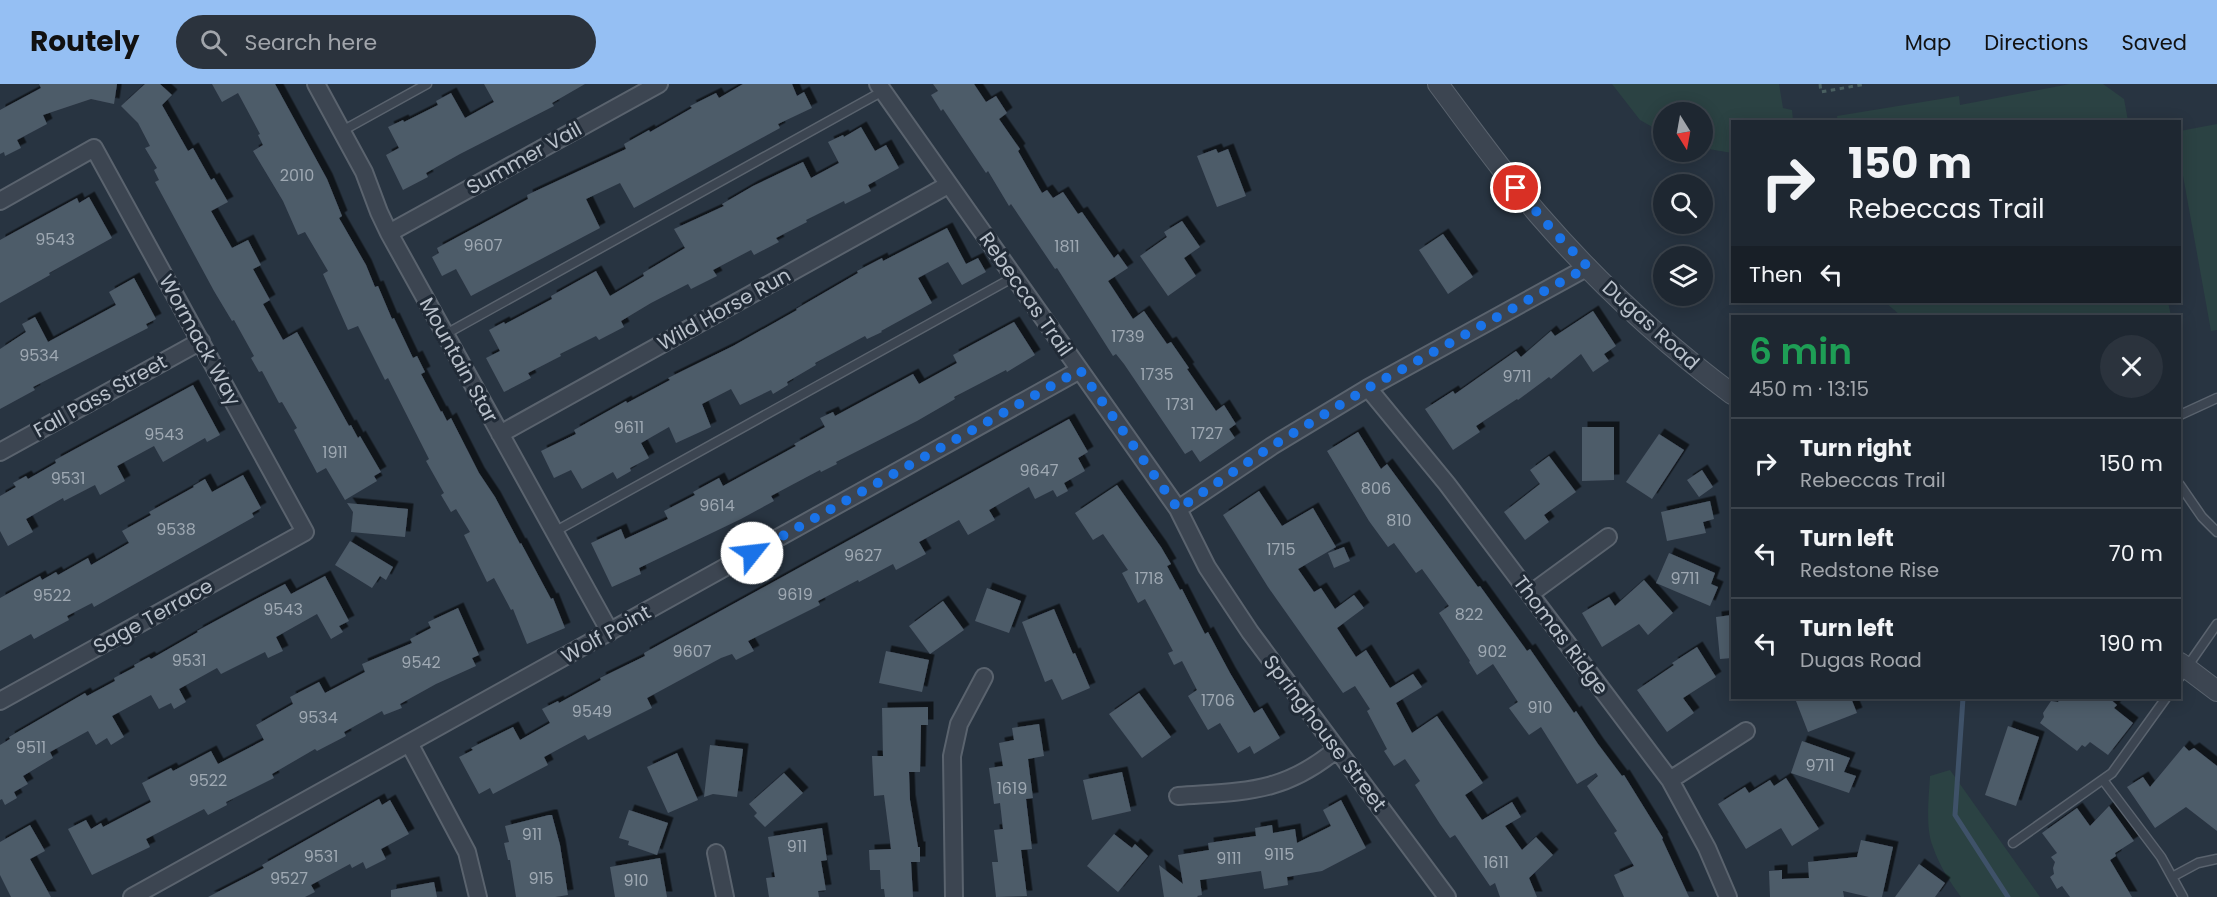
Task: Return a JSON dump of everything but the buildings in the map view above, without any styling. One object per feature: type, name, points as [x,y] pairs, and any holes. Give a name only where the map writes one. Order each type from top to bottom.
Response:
[{"type":"street","name":"Mountain Star","points":[[316,84],[364,172],[389,233],[610,632]]},
{"type":"street","name":"Summer Vail","points":[[389,233],[659,84]]},
{"type":"street","name":"Dugas Road","points":[[1438,84],[1516,188],[1549,227],[1654,330],[1731,393]]},
{"type":"street","name":"Rebeccas Trail","points":[[880,88],[1178,509],[1207,567]]},
{"type":"street","name":"Wormack Way","points":[[0,201],[94,148],[305,531]]},
{"type":"street","name":"Wild Horse Run","points":[[500,434],[948,185]]},
{"type":"street","points":[[1178,509],[1272,446],[1368,388],[1588,267]]},
{"type":"street","name":"Fall Pass Street","points":[[0,452],[201,341]]},
{"type":"street","name":"Wolf Point","points":[[132,897],[1080,370]]},
{"type":"street","name":"Thomas Ridge","points":[[1368,388],[1414,442],[1670,780],[1707,849],[1728,897]]},
{"type":"street","name":"Sage Terrace","points":[[0,701],[305,531]]},
{"type":"street","points":[[1530,594],[1608,537]]},
{"type":"street","name":"Springhouse Street","points":[[1207,567],[1250,632],[1448,897]]},
{"type":"street","points":[[2182,669],[2217,691]]},
{"type":"street","points":[[954,897],[952,756],[959,724],[984,677]]},
{"type":"street","points":[[1670,780],[1746,731]]},
{"type":"street","points":[[409,743],[465,847],[474,874],[478,897]]},
{"type":"street","points":[[1178,796],[1242,792],[1274,786],[1304,773],[1337,749]]},
{"type":"street","points":[[716,852],[725,897]]},
{"type":"lane","points":[[342,131],[427,84]]},
{"type":"lane","points":[[444,335],[880,88]]},
{"type":"lane","points":[[554,532],[1014,277]]},
{"type":"lane","points":[[2181,415],[2217,398]]},
{"type":"lane","points":[[2181,486],[2202,517],[2217,532]]},
{"type":"lane","points":[[2182,669],[2217,624]]},
{"type":"lane","points":[[2013,843],[2118,767],[2165,699]]},
{"type":"lane","points":[[2103,780],[2172,877],[2183,897]]},
{"type":"lane","points":[[2172,877],[2198,863],[2217,859]]},
{"type":"path","points":[[1820,84],[1821,92],[1866,84]]},
{"type":"green space","points":[[1612,84],[1779,84],[1783,108],[1792,110],[1793,120],[1731,120],[1731,153],[1713,150],[1713,102],[1653,102],[1653,127],[1640,120]]},
{"type":"green space","points":[[2070,84],[2103,84],[2124,99],[2128,120],[1838,120],[1837,116],[1959,96],[1960,105]]},
{"type":"green space","points":[[2217,124],[2217,330],[2211,331],[2181,165],[2181,131]]},
{"type":"green space","points":[[1886,303],[2168,303],[2171,315],[1900,315]]},
{"type":"green space","points":[[1950,770],[2040,897],[1961,897],[1935,854],[1928,821],[1930,776]]},
{"type":"waterway","points":[[1963,699],[1955,815],[2008,897]]},
{"type":"route","points":[[752,553],[1080,370],[1178,509],[1272,446],[1368,388],[1588,267],[1516,188]]}]
